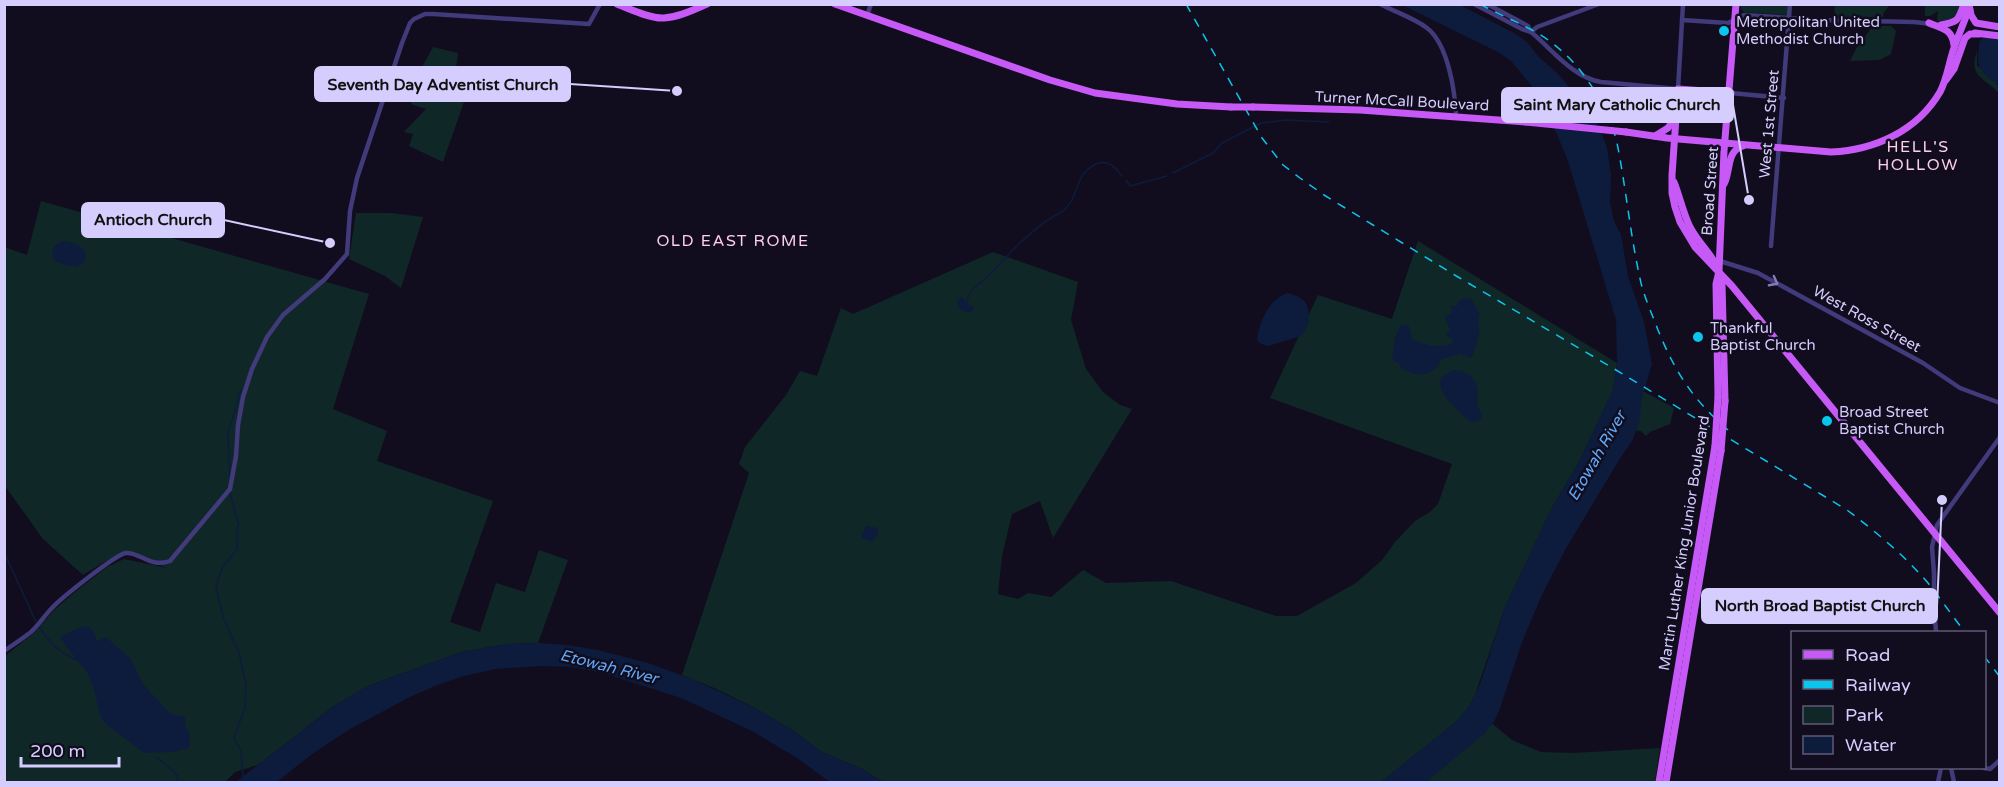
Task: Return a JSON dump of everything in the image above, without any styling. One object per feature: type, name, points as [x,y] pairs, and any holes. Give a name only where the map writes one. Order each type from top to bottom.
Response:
[{"type":"main road","points":[[620,5],[665,18],[707,4]]},
{"type":"main road","name":"Turner McCall Boulevard","points":[[835,4],[1050,80],[1095,93],[1177,104],[1360,110],[1526,122],[1780,148],[1847,152],[1885,141],[1904,130],[1921,115],[1943,84],[1970,5]]},
{"type":"main road","name":"Broad Street","points":[[1719,271],[1724,151],[1731,93],[1736,4]]},
{"type":"main road","points":[[1941,25],[1953,23],[1959,19],[1964,4]]},
{"type":"main road","points":[[1970,5],[1971,15],[1976,23],[2000,28]]},
{"type":"main road","points":[[1929,23],[1949,32],[1953,38],[1954,49]]},
{"type":"main road","points":[[1962,28],[1974,26],[2000,28]]},
{"type":"main road","points":[[1962,28],[1979,34]]},
{"type":"main road","points":[[1943,84],[1954,69],[1965,38],[1970,34],[2000,36]]},
{"type":"main road","points":[[1731,93],[1678,89],[1672,184],[1674,207],[1680,222],[1701,254],[1719,271],[2000,613]]},
{"type":"main road","points":[[1655,136],[1668,128],[1676,116]]},
{"type":"main road","points":[[1723,186],[1728,176],[1731,154],[1738,147],[1748,145]]},
{"type":"main road","name":"Martin Luther King Junior Boulevard","points":[[1666,783],[1718,449],[1723,341],[1722,284],[1719,271],[1687,220],[1672,184]]},
{"type":"main road","points":[[1704,246],[1715,247],[1720,233]]},
{"type":"main road","name":"Martin Luther King Junior Boulevard","points":[[1719,271],[1716,284],[1722,399]]},
{"type":"main road","points":[[1723,341],[1725,299],[1731,295],[1741,298]]},
{"type":"main road","name":"Martin Luther King Junior Boulevard","points":[[1659,783],[1718,449]]},
{"type":"street","points":[[4,651],[29,634],[68,593],[121,555],[132,554],[154,563],[170,561],[230,489],[239,418],[247,383],[262,346],[274,325],[325,279],[347,254],[350,211],[357,178],[410,23],[425,14],[589,24],[600,4]]},
{"type":"street","points":[[867,16],[871,4]]},
{"type":"street","points":[[1380,4],[1420,23],[1436,37],[1453,89],[1456,117]]},
{"type":"street","points":[[1474,4],[1531,32],[1580,74],[1594,81],[1678,89],[1683,4]]},
{"type":"street","points":[[1487,4],[1528,26],[1531,32]]},
{"type":"street","points":[[1531,32],[1537,27],[1599,4]]},
{"type":"street","name":"West 1st Street","points":[[1771,246],[1790,4]]},
{"type":"street","points":[[1682,20],[1728,23],[1744,15],[1929,23],[1962,28]]},
{"type":"street","points":[[1731,93],[1784,98]]},
{"type":"street","name":"West Ross Street","points":[[1720,261],[1758,273],[1923,363],[1960,388],[2000,403]]},
{"type":"street","points":[[1936,631],[1932,547],[1934,533],[1937,525],[2000,437]]},
{"type":"street","points":[[1986,768],[1990,769],[2000,760]]},
{"type":"green space","points":[[1835,4],[1890,5],[1883,17],[1834,18]]},
{"type":"green space","points":[[1741,5],[1788,5],[1787,15],[1744,12]]},
{"type":"green space","points":[[1925,5],[1963,5],[1958,17],[1947,22],[1937,21],[1938,11],[1925,16]]},
{"type":"green space","points":[[1873,26],[1891,26],[1896,31],[1891,54],[1879,60],[1850,61],[1857,47]]},
{"type":"green space","points":[[433,47],[458,53],[456,68],[475,70],[443,162],[409,146],[413,134],[404,132],[426,109],[411,104],[415,96],[408,93]]},
{"type":"green space","points":[[1977,51],[1977,66],[1995,80],[1999,93],[1976,71]]},
{"type":"green space","points":[[41,201],[369,294],[333,409],[387,431],[377,461],[493,501],[450,622],[480,632],[496,583],[525,592],[539,550],[568,560],[538,643],[507,644],[462,652],[370,685],[334,706],[258,765],[235,772],[225,782],[5,782],[5,656],[34,633],[55,609],[107,567],[124,559],[167,568],[126,553],[106,561],[83,575],[43,539],[5,486],[4,247],[27,255]]},
{"type":"green space","points":[[356,213],[391,213],[423,217],[401,288],[385,276],[349,259]]},
{"type":"green space","points":[[1418,241],[1617,363],[1613,390],[1579,462],[1553,506],[1505,607],[1475,695],[1467,710],[1456,722],[1381,782],[883,782],[862,769],[820,751],[797,733],[757,709],[682,675],[749,473],[739,464],[745,447],[786,395],[800,371],[817,376],[841,308],[853,314],[993,252],[1078,282],[1071,320],[1086,369],[1103,392],[1120,405],[1132,409],[1053,538],[1040,501],[1012,514],[1002,556],[998,594],[1018,599],[1028,593],[1051,597],[1083,570],[1106,583],[1171,581],[1276,616],[1297,616],[1356,583],[1382,560],[1415,521],[1438,504],[1452,464],[1270,398],[1318,295],[1392,319]]},
{"type":"green space","points":[[1643,391],[1674,408],[1670,424],[1646,436],[1641,431],[1634,430]]},
{"type":"green space","points":[[1488,720],[1512,740],[1541,752],[1574,753],[1660,748],[1655,782],[1412,782]]},
{"type":"water","name":"Etowah River","points":[[1402,5],[1460,5],[1514,33],[1527,42],[1590,111],[1607,148],[1611,175],[1610,202],[1614,221],[1621,235],[1628,276],[1644,322],[1652,364],[1642,398],[1639,423],[1632,441],[1565,550],[1542,595],[1522,642],[1494,722],[1483,735],[1426,782],[1381,782],[1456,722],[1471,703],[1480,684],[1505,607],[1553,506],[1579,462],[1613,390],[1617,363],[1616,320],[1568,161],[1542,98],[1511,61],[1498,52]]},
{"type":"water","points":[[1983,38],[1999,38],[1999,84],[1982,71],[1978,63],[1979,42]]},
{"type":"water","points":[[63,241],[81,247],[85,253],[84,263],[76,267],[54,260],[52,252],[54,246]]},
{"type":"water","points":[[1287,293],[1301,299],[1307,306],[1309,321],[1305,331],[1298,337],[1268,346],[1259,343],[1258,332],[1266,312],[1280,296]]},
{"type":"water","points":[[962,297],[968,305],[974,307],[973,311],[968,313],[959,308],[957,301]]},
{"type":"water","points":[[1466,298],[1471,299],[1480,314],[1478,337],[1471,358],[1460,354],[1442,359],[1436,368],[1424,374],[1414,374],[1404,370],[1399,363],[1392,360],[1395,337],[1401,325],[1409,326],[1412,339],[1431,346],[1452,344],[1452,339],[1446,335],[1450,330],[1445,317],[1452,312],[1450,306],[1457,306],[1459,301]]},
{"type":"water","points":[[1455,370],[1469,374],[1476,383],[1477,404],[1482,415],[1476,422],[1468,420],[1449,402],[1441,387],[1441,380],[1445,375]]},
{"type":"water","points":[[866,526],[878,528],[878,535],[872,541],[863,539],[861,536]]},
{"type":"water","points":[[86,626],[93,630],[97,641],[106,637],[130,658],[143,684],[167,710],[176,716],[185,716],[185,725],[190,735],[189,748],[174,752],[144,753],[101,718],[88,674],[60,638],[73,630]]},
{"type":"water","name":"Etowah River","points":[[538,643],[598,650],[648,663],[692,679],[757,709],[797,733],[820,751],[862,769],[882,782],[830,782],[797,758],[752,731],[681,698],[603,673],[572,667],[541,666],[495,669],[437,685],[350,729],[312,754],[277,782],[236,782],[334,706],[370,685],[462,652],[507,644]]},
{"type":"waterway","points":[[1173,173],[1213,153],[1222,143],[1261,123],[1286,120],[1329,122]]},
{"type":"waterway","points":[[967,304],[967,299],[973,289],[1018,245],[1040,226],[1063,211],[1072,199],[1080,180],[1089,169],[1096,164],[1108,163],[1115,167],[1122,176]]},
{"type":"waterway","points":[[1126,180],[1130,186],[1167,176]]},
{"type":"waterway","points":[[230,479],[228,433],[241,390]]},
{"type":"waterway","points":[[230,493],[239,526],[237,527],[237,549],[222,568],[216,587],[224,620],[239,653],[246,685],[245,708],[234,738],[241,751],[243,776]]},
{"type":"waterway","points":[[4,552],[36,622]]},
{"type":"waterway","points":[[39,626],[55,646],[77,660]]},
{"type":"waterway","points":[[156,758],[178,776],[177,782]]},
{"type":"railway","points":[[1186,4],[1262,138],[1283,165],[1324,195],[1458,277],[1847,510],[1909,563],[1928,583],[1964,631]]},
{"type":"railway","points":[[1480,4],[1532,30],[1553,44],[1577,66],[1596,93],[1616,138],[1637,265],[1643,289],[1664,345],[1678,372],[1695,396],[1728,430]]},
{"type":"railway","points":[[1986,659],[2000,677]]},
{"type":"place","name":"Metropolitan United Methodist Church","points":[[1724,31]]},
{"type":"place","name":"Seventh Day Adventist Church","points":[[677,91]]},
{"type":"place","name":"Saint Mary Catholic Church","points":[[1749,200]]},
{"type":"place","name":"Antioch Church","points":[[330,243]]},
{"type":"place","name":"Thankful Baptist Church","points":[[1698,337]]},
{"type":"place","name":"Broad Street Baptist Church","points":[[1827,421]]},
{"type":"place","name":"North Broad Baptist Church","points":[[1942,500]]},
{"type":"district","name":"HELL'S HOLLOW","points":[[1918,156]]},
{"type":"district","name":"OLD EAST ROME","points":[[733,241]]}]
